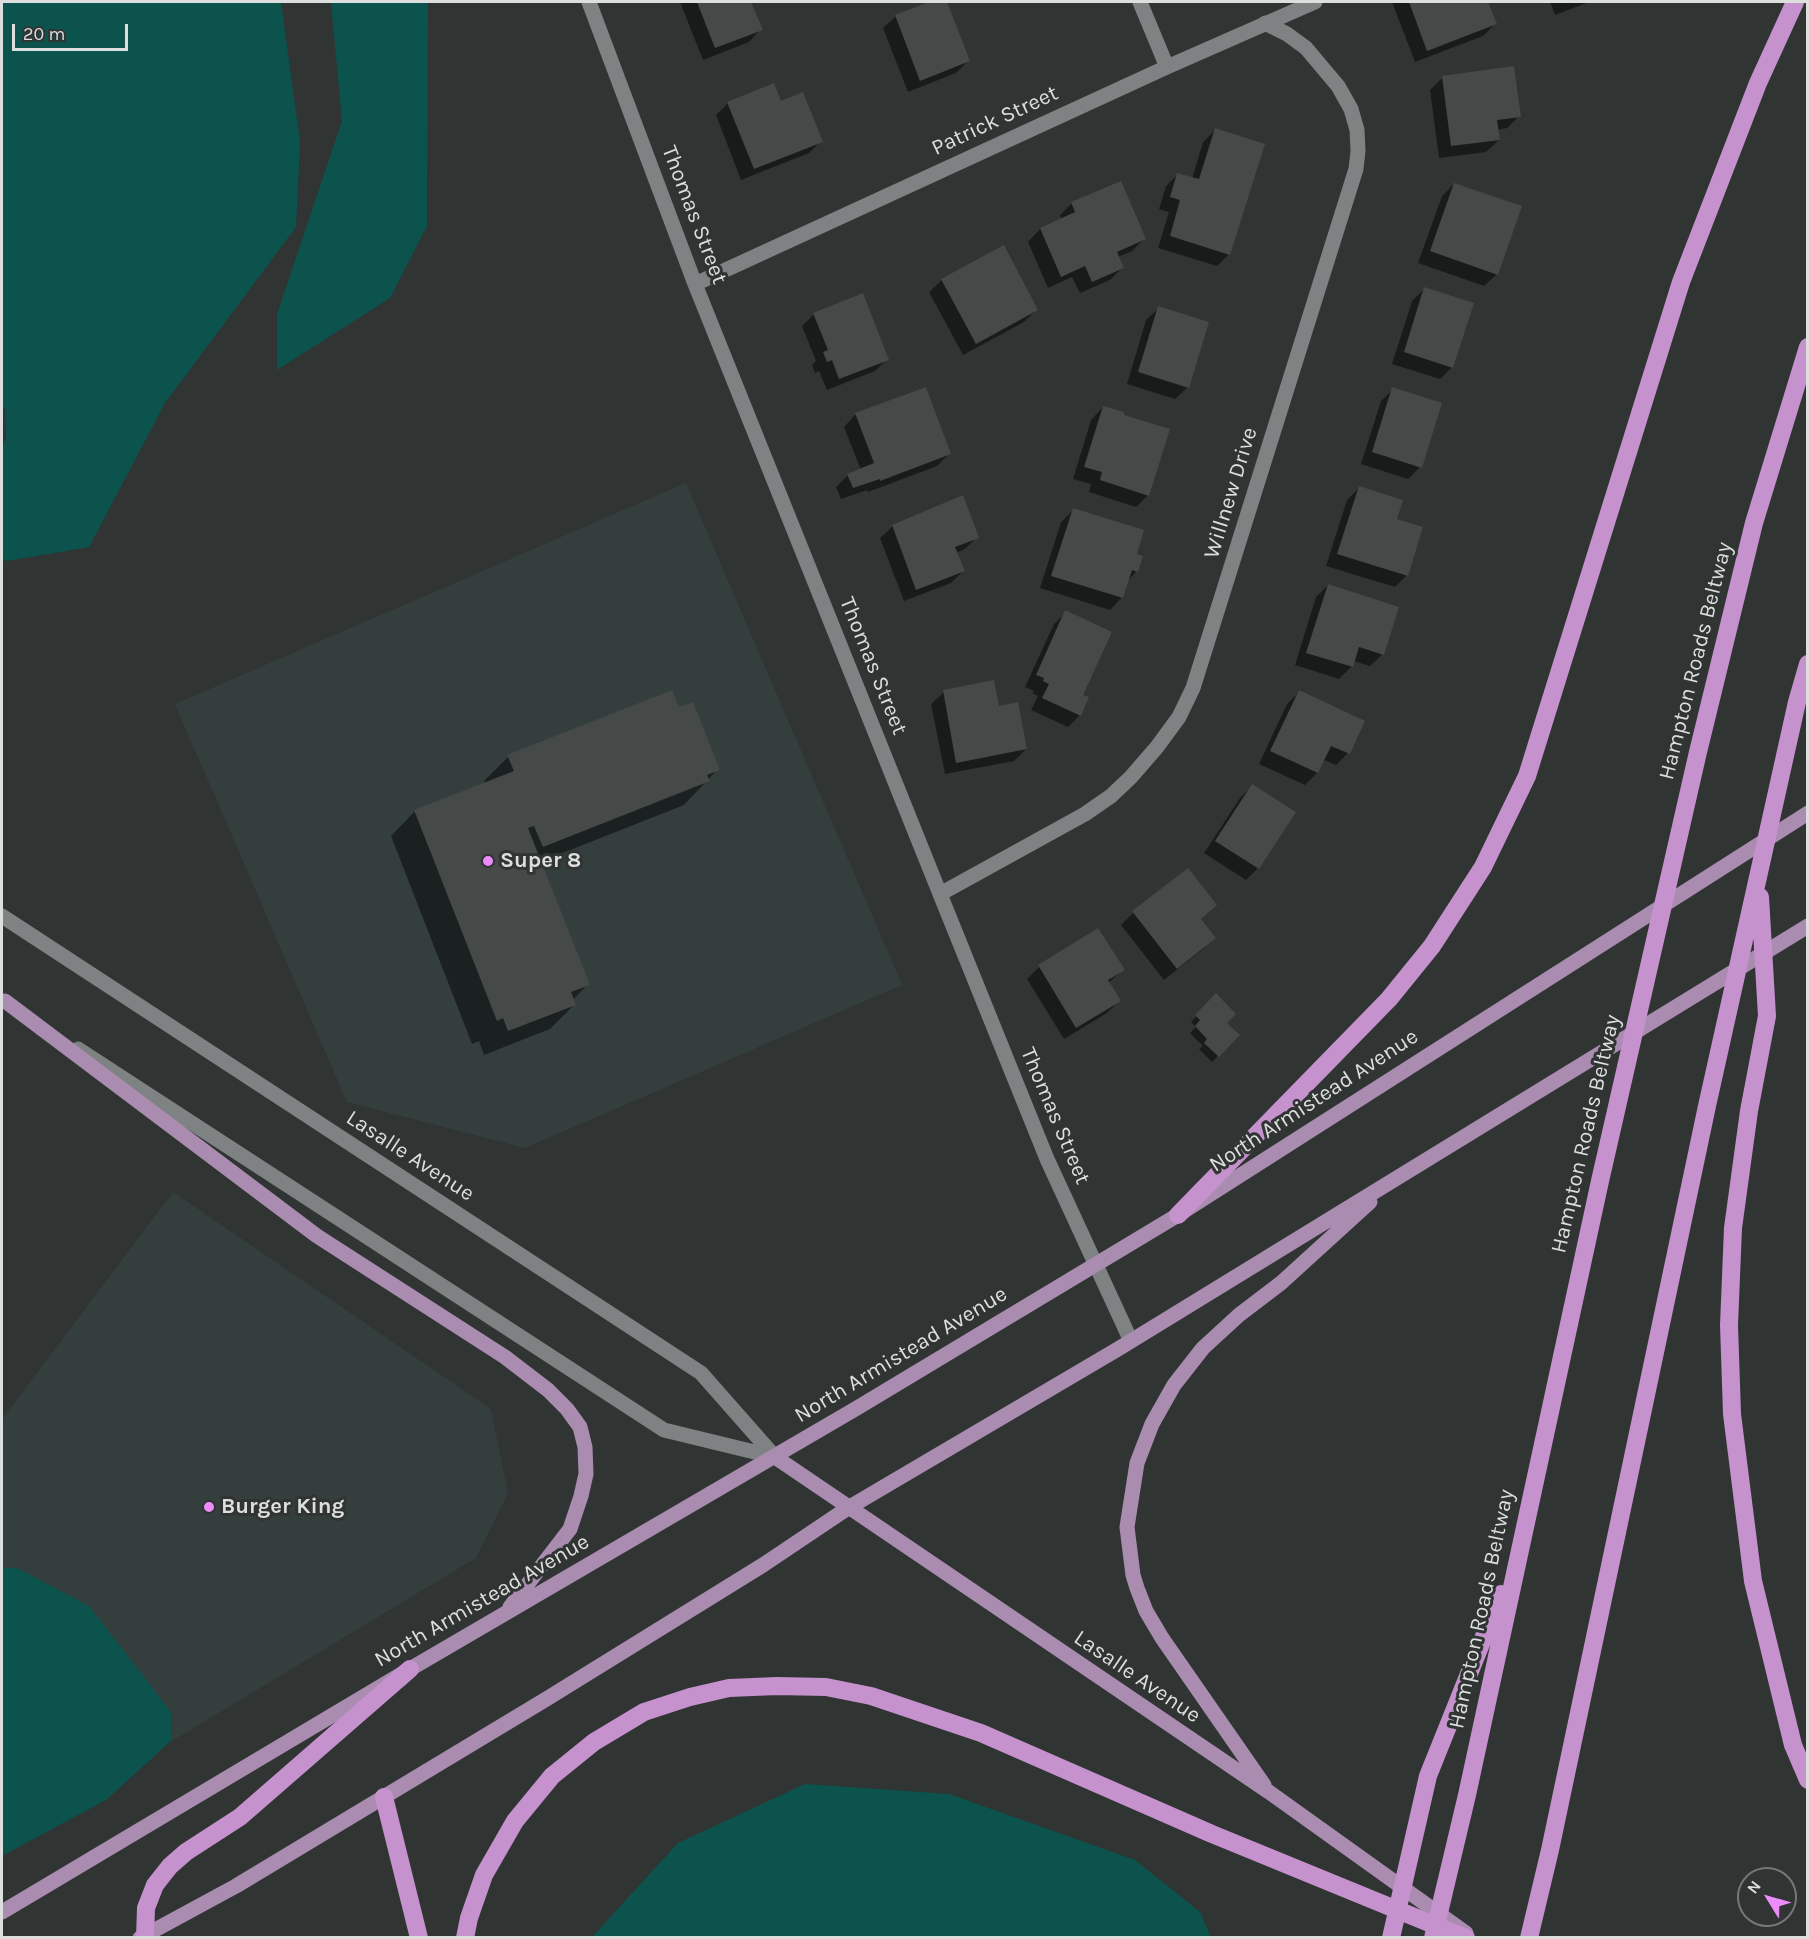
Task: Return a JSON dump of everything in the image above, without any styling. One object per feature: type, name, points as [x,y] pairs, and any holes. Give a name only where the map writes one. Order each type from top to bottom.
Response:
[{"type":"highway","points":[[1178,1215],[1389,999],[1432,946],[1483,867],[1527,776],[1681,282],[1758,83],[1795,2]]},
{"type":"highway","name":"Hampton Roads Beltway","points":[[1433,1938],[1467,1795],[1600,1181],[1698,752],[1754,523],[1808,347]]},
{"type":"highway","points":[[1529,1938],[1550,1850],[1758,873],[1797,702],[1808,664]]},
{"type":"highway","points":[[1758,873],[1767,1016],[1749,1111],[1733,1228],[1729,1325],[1732,1414],[1753,1581],[1793,1745],[1808,1780]]},
{"type":"highway","points":[[1391,1938],[1428,1776],[1521,1545]]},
{"type":"highway","points":[[143,1937],[146,1908],[154,1885],[170,1866],[186,1852],[240,1817],[410,1669]]},
{"type":"highway","points":[[465,1938],[469,1918],[484,1875],[515,1821],[552,1776],[594,1742],[644,1712],[690,1696],[729,1688],[777,1686],[826,1687],[871,1696],[981,1733],[1212,1834],[1466,1938]]},
{"type":"highway","points":[[384,1797],[419,1938]]},
{"type":"main road","name":"North Armistead Avenue","points":[[2,1912],[410,1669],[775,1457],[1178,1215],[1808,813]]},
{"type":"main road","points":[[143,1937],[236,1886],[548,1698],[763,1565],[848,1508],[1131,1341],[1808,926]]},
{"type":"main road","points":[[3,1000],[317,1236],[506,1358],[548,1390],[567,1409],[580,1427],[585,1447],[586,1473],[581,1496],[570,1529],[504,1614]]},
{"type":"main road","points":[[1269,1792],[1162,1638],[1146,1611],[1133,1575],[1127,1527],[1137,1463],[1152,1424],[1174,1385],[1203,1348],[1281,1283],[1397,1177]]},
{"type":"main road","name":"Lasalle Avenue","points":[[775,1457],[1269,1792],[1473,1938]]},
{"type":"street","name":"Thomas Street","points":[[589,2],[695,284],[1047,1159],[1131,1341]]},
{"type":"street","points":[[1140,2],[1167,67]]},
{"type":"street","name":"Patrick Street","points":[[695,284],[1167,67],[1315,2]]},
{"type":"street","name":"Willnew Drive","points":[[940,894],[1085,814],[1111,796],[1157,747],[1179,717],[1193,688],[1353,180],[1357,160],[1357,130],[1351,109],[1338,86],[1306,48],[1287,34],[1265,23]]},
{"type":"street","name":"Lasalle Avenue","points":[[2,916],[701,1373],[775,1457]]},
{"type":"street","name":"Lasalle Avenue","points":[[3,1000],[664,1430],[775,1457]]},
{"type":"shaded area","points":[[2,2],[281,2],[300,142],[296,227],[165,403],[89,547],[7,561],[2,559],[2,446],[6,439],[5,409],[2,408]]},
{"type":"shaded area","points":[[331,2],[428,2],[427,226],[390,298],[277,370],[277,314],[342,121]]},
{"type":"shaded area","points":[[686,483],[902,985],[525,1148],[347,1102],[175,704]]},
{"type":"shaded area","points":[[173,1192],[491,1409],[508,1493],[476,1558],[172,1741],[171,1712],[17,1568],[2,1568],[2,1419]]},
{"type":"shaded area","points":[[2,1568],[17,1568],[89,1606],[171,1712],[172,1740],[106,1800],[2,1856]]},
{"type":"shaded area","points":[[805,1784],[949,1794],[1135,1860],[1200,1912],[1211,1937],[592,1937],[678,1843]]},
{"type":"building","points":[[697,2],[751,2],[763,30],[715,48]]},
{"type":"building","points":[[929,2],[947,2],[970,61],[920,81],[895,15]]},
{"type":"building","points":[[1409,2],[1488,2],[1497,24],[1427,51]]},
{"type":"building","points":[[1514,66],[1521,117],[1497,120],[1500,140],[1451,146],[1442,76]]},
{"type":"building","points":[[774,83],[781,101],[803,92],[823,142],[754,169],[727,102]]},
{"type":"building","points":[[1215,128],[1265,144],[1230,255],[1170,236],[1180,200],[1170,197],[1177,173],[1199,179]]},
{"type":"building","points":[[1121,181],[1146,239],[1117,252],[1124,268],[1092,282],[1085,266],[1061,277],[1040,228],[1075,212],[1071,202]]},
{"type":"building","points":[[1454,183],[1522,206],[1498,275],[1430,251]]},
{"type":"building","points":[[1004,245],[1038,310],[976,344],[941,279]]},
{"type":"building","points":[[1424,287],[1474,303],[1453,368],[1404,352]]},
{"type":"building","points":[[863,293],[889,360],[839,379],[832,360],[827,362],[823,352],[828,350],[813,313]]},
{"type":"building","points":[[1158,306],[1209,322],[1189,388],[1138,372]]},
{"type":"building","points":[[926,387],[951,454],[880,481],[880,479],[853,488],[847,474],[874,463],[855,413]]},
{"type":"building","points":[[1392,387],[1442,403],[1422,468],[1372,452]]},
{"type":"building","points":[[1103,406],[1170,429],[1149,496],[1100,480],[1102,472],[1084,467]]},
{"type":"building","points":[[1359,486],[1403,500],[1397,519],[1423,527],[1408,576],[1337,554]]},
{"type":"building","points":[[963,495],[979,538],[955,547],[965,571],[916,590],[892,525]]},
{"type":"building","points":[[1073,508],[1144,530],[1137,554],[1143,556],[1138,572],[1132,570],[1123,598],[1051,576]]},
{"type":"building","points":[[1328,584],[1399,607],[1384,655],[1359,647],[1353,667],[1306,653]]},
{"type":"building","points":[[1065,610],[1112,632],[1083,695],[1089,697],[1081,716],[1042,698],[1049,684],[1043,681],[1044,678],[1036,675]]},
{"type":"building","points":[[994,680],[999,706],[1018,702],[1027,749],[956,763],[943,690]]},
{"type":"building","name":"Super 8","points":[[672,690],[679,707],[693,702],[720,770],[707,775],[710,781],[543,847],[534,826],[528,828],[590,985],[571,992],[576,1005],[508,1031],[503,1018],[497,1021],[414,810],[514,771],[507,755]]},
{"type":"building","points":[[1299,690],[1365,721],[1350,754],[1331,746],[1318,773],[1270,751]]},
{"type":"building","points":[[1252,784],[1296,812],[1259,869],[1215,841]]},
{"type":"building","points":[[1188,868],[1217,905],[1201,919],[1216,938],[1177,969],[1132,911]]},
{"type":"building","points":[[1098,928],[1125,970],[1108,980],[1121,1001],[1076,1028],[1038,965]]},
{"type":"building","points":[[1216,993],[1236,1014],[1227,1023],[1240,1035],[1219,1057],[1204,1043],[1207,1039],[1195,1026],[1200,1020],[1195,1015]]},
{"type":"place","name":"Super 8","points":[[488,861]]},
{"type":"place","name":"Burger King","points":[[209,1507]]}]
